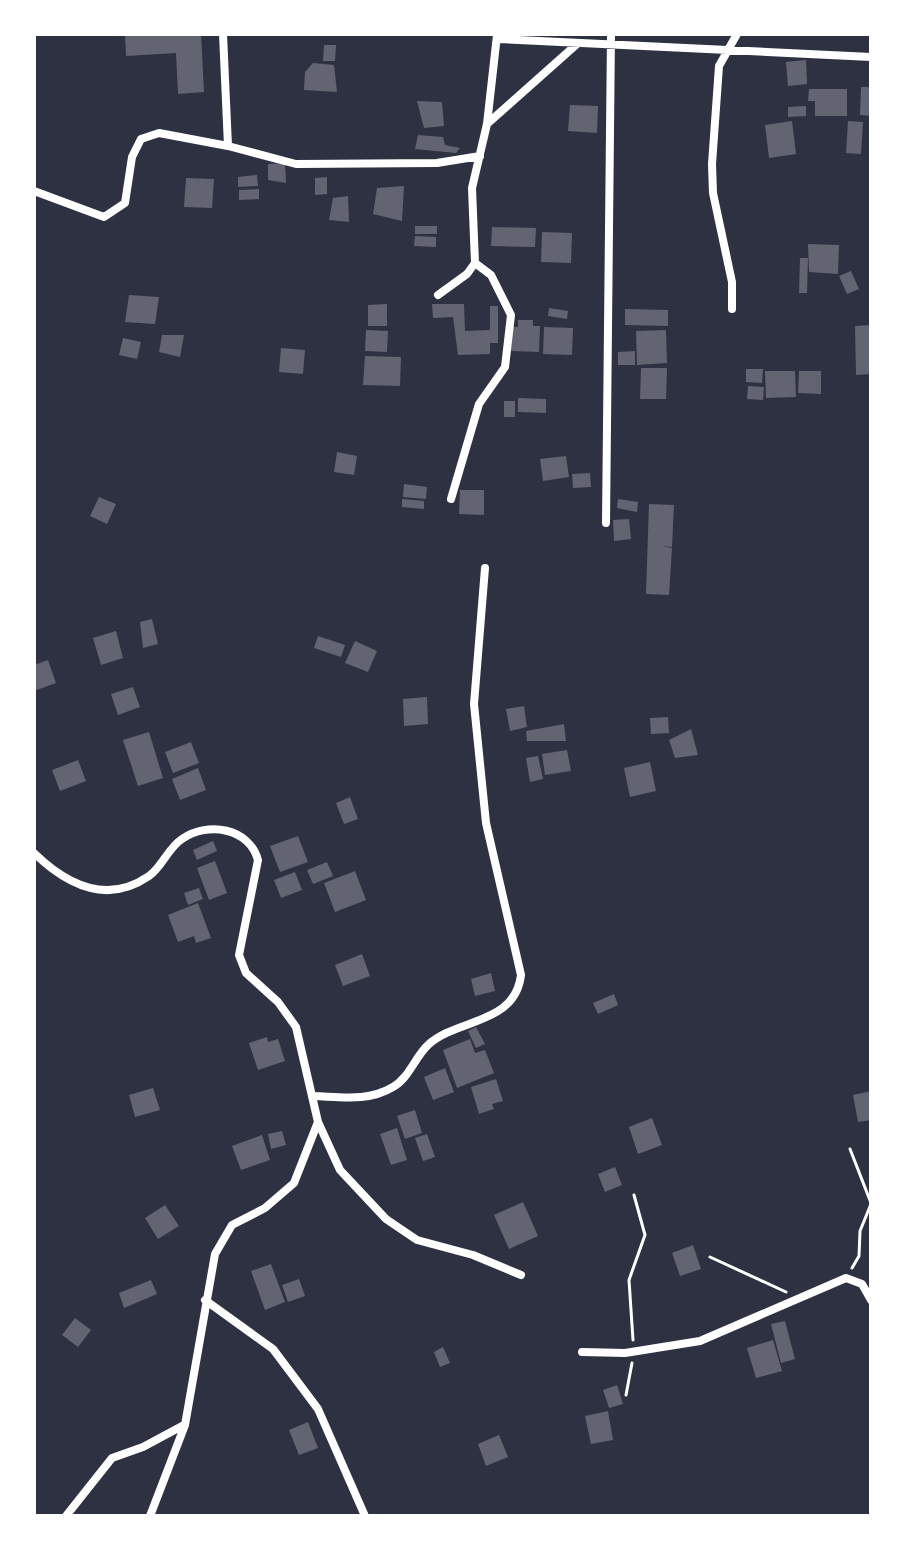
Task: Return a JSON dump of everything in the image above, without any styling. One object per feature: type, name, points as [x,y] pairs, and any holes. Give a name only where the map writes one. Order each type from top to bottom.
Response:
[{"type":"street","points":[[223,34],[228,146]]},
{"type":"street","points":[[606,523],[611,34]]},
{"type":"street","points":[[732,309],[732,282],[713,193],[712,164],[719,66],[737,34]]},
{"type":"street","points":[[438,295],[467,274],[475,263],[472,188],[487,124],[497,36],[609,46],[871,57]]},
{"type":"street","points":[[487,124],[577,44]]},
{"type":"street","points":[[34,191],[104,217],[125,203],[132,157],[141,139],[159,133],[228,146],[296,164],[437,163],[480,156]]},
{"type":"street","points":[[451,499],[479,404],[505,367],[511,315],[491,275],[475,263]]},
{"type":"street","points":[[314,1096],[366,1098],[394,1087],[444,1032],[486,1020],[516,996],[521,975],[486,823],[474,704],[485,568]]},
{"type":"street","points":[[34,853],[52,871],[88,891],[121,890],[151,875],[182,839],[215,828],[240,835],[254,847],[258,860],[239,955],[246,973],[278,1002],[296,1027],[318,1122],[340,1170],[386,1219],[417,1240],[473,1255],[521,1275]]},
{"type":"street","points":[[150,1516],[185,1425],[215,1254],[232,1225],[265,1208],[294,1183],[318,1122]]},
{"type":"street","points":[[582,1352],[633,1352],[700,1341],[846,1278],[862,1284],[871,1300]]},
{"type":"street","points":[[205,1300],[273,1349],[318,1409],[365,1516]]},
{"type":"street","points":[[66,1516],[112,1458],[143,1447],[185,1425]]},
{"type":"path","points":[[846,1278],[859,1256],[860,1231],[871,1204],[850,1149]]},
{"type":"path","points":[[626,1395],[633,1352],[629,1280],[645,1235],[634,1195]]},
{"type":"path","points":[[710,1257],[800,1298]]},
{"type":"building","points":[[125,34],[201,34],[204,92],[178,94],[176,53],[126,56]]},
{"type":"building","points":[[324,45],[336,45],[335,61],[323,61]]},
{"type":"building","points":[[806,60],[807,84],[788,86],[786,62]]},
{"type":"building","points":[[313,63],[334,65],[337,92],[304,90],[305,72]]},
{"type":"building","points":[[861,87],[871,87],[871,116],[860,115]]},
{"type":"building","points":[[809,89],[847,89],[847,116],[815,116],[815,101],[808,101]]},
{"type":"building","points":[[417,101],[442,102],[444,126],[424,128]]},
{"type":"building","points":[[570,105],[598,106],[597,133],[568,131]]},
{"type":"building","points":[[806,106],[806,116],[788,117],[788,107]]},
{"type":"building","points":[[792,121],[796,154],[769,158],[765,125]]},
{"type":"building","points":[[848,121],[863,122],[861,154],[846,153]]},
{"type":"building","points":[[418,135],[443,137],[445,145],[460,148],[456,153],[415,149]]},
{"type":"building","points":[[285,163],[286,183],[268,180],[268,164]]},
{"type":"building","points":[[257,175],[258,186],[238,187],[238,177]]},
{"type":"building","points":[[327,177],[327,194],[315,195],[315,178]]},
{"type":"building","points":[[186,178],[214,179],[212,208],[184,207]]},
{"type":"building","points":[[404,186],[402,221],[373,214],[377,188]]},
{"type":"building","points":[[259,189],[259,199],[239,200],[239,190]]},
{"type":"building","points":[[348,196],[349,222],[329,220],[333,198]]},
{"type":"building","points":[[415,226],[437,226],[437,234],[415,234]]},
{"type":"building","points":[[492,227],[536,228],[535,247],[491,246]]},
{"type":"building","points":[[542,232],[572,233],[571,263],[541,262]]},
{"type":"building","points":[[415,236],[436,237],[436,247],[414,246]]},
{"type":"building","points":[[808,244],[839,245],[838,274],[809,272]]},
{"type":"building","points":[[800,258],[808,258],[807,293],[799,293]]},
{"type":"building","points":[[851,271],[859,289],[847,294],[839,276]]},
{"type":"building","points":[[129,295],[159,297],[155,324],[125,322]]},
{"type":"building","points":[[387,304],[387,326],[368,326],[368,305]]},
{"type":"building","points":[[432,304],[464,304],[465,331],[490,330],[490,306],[498,306],[498,343],[490,343],[490,354],[458,355],[453,317],[433,318]]},
{"type":"building","points":[[549,308],[568,311],[567,319],[548,316]]},
{"type":"building","points":[[625,309],[668,310],[668,326],[625,325]]},
{"type":"building","points":[[518,320],[533,320],[533,326],[540,326],[539,352],[511,351],[512,327],[518,327]]},
{"type":"building","points":[[871,325],[871,374],[856,375],[855,326]]},
{"type":"building","points":[[544,327],[573,328],[572,355],[543,354]]},
{"type":"building","points":[[366,330],[388,331],[387,352],[365,351]]},
{"type":"building","points":[[666,330],[667,363],[637,365],[636,331]]},
{"type":"building","points":[[162,335],[184,335],[180,357],[159,352]]},
{"type":"building","points":[[123,338],[141,342],[137,359],[119,355]]},
{"type":"building","points":[[281,348],[305,350],[303,374],[279,372]]},
{"type":"building","points":[[635,351],[635,365],[618,365],[618,352]]},
{"type":"building","points":[[365,356],[401,357],[400,386],[363,385]]},
{"type":"building","points":[[641,368],[667,368],[666,399],[640,399]]},
{"type":"building","points":[[746,369],[763,369],[762,383],[746,382]]},
{"type":"building","points":[[765,371],[795,371],[796,397],[766,398]]},
{"type":"building","points":[[799,371],[821,371],[821,394],[798,393]]},
{"type":"building","points":[[748,386],[764,387],[763,400],[747,399]]},
{"type":"building","points":[[518,398],[546,399],[546,413],[518,412]]},
{"type":"building","points":[[504,401],[515,401],[515,417],[504,417]]},
{"type":"building","points":[[337,452],[357,456],[354,475],[334,472]]},
{"type":"building","points":[[566,456],[569,477],[543,481],[540,459]]},
{"type":"building","points":[[590,473],[591,487],[573,488],[572,474]]},
{"type":"building","points":[[404,484],[427,487],[426,499],[403,497]]},
{"type":"building","points":[[460,490],[484,490],[484,515],[459,514]]},
{"type":"building","points":[[99,497],[116,504],[107,524],[90,516]]},
{"type":"building","points":[[402,499],[424,501],[424,509],[402,507]]},
{"type":"building","points":[[618,499],[638,502],[637,512],[617,508]]},
{"type":"building","points":[[649,504],[674,505],[672,547],[661,546],[672,548],[669,595],[646,594]]},
{"type":"building","points":[[629,519],[631,539],[614,541],[613,520]]},
{"type":"building","points":[[152,619],[158,644],[143,648],[140,622]]},
{"type":"building","points":[[116,631],[123,658],[101,665],[93,638]]},
{"type":"building","points":[[318,636],[345,645],[341,657],[314,648]]},
{"type":"building","points":[[355,641],[377,651],[368,672],[345,663]]},
{"type":"building","points":[[48,660],[56,683],[34,691],[34,665]]},
{"type":"building","points":[[133,687],[140,707],[118,715],[111,694]]},
{"type":"building","points":[[427,697],[428,724],[404,726],[403,699]]},
{"type":"building","points":[[524,706],[527,727],[510,731],[506,709]]},
{"type":"building","points":[[668,717],[669,733],[651,734],[650,718]]},
{"type":"building","points":[[564,724],[566,741],[527,741],[526,731]]},
{"type":"building","points":[[691,729],[698,755],[675,758],[669,740]]},
{"type":"building","points":[[149,732],[163,778],[138,786],[123,740]]},
{"type":"building","points":[[191,742],[199,763],[173,773],[165,752]]},
{"type":"building","points":[[567,750],[571,771],[545,775],[542,754]]},
{"type":"building","points":[[538,756],[543,779],[530,782],[526,758]]},
{"type":"building","points":[[78,760],[86,781],[60,791],[52,770]]},
{"type":"building","points":[[650,762],[656,791],[630,797],[624,768]]},
{"type":"building","points":[[198,768],[206,790],[180,800],[172,779]]},
{"type":"building","points":[[350,797],[358,819],[344,824],[336,803]]},
{"type":"building","points":[[298,836],[308,862],[280,872],[270,846]]},
{"type":"building","points":[[213,841],[217,851],[197,860],[193,850]]},
{"type":"building","points":[[215,861],[227,893],[209,900],[197,868]]},
{"type":"building","points":[[327,862],[333,876],[313,884],[307,870]]},
{"type":"building","points":[[355,871],[366,900],[335,912],[324,883]]},
{"type":"building","points":[[295,872],[302,890],[281,898],[274,880]]},
{"type":"building","points":[[199,888],[203,899],[188,905],[184,893]]},
{"type":"building","points":[[198,903],[211,938],[196,943],[194,936],[178,942],[168,915]]},
{"type":"building","points":[[362,954],[370,976],[343,986],[335,965]]},
{"type":"building","points":[[491,973],[495,991],[475,996],[471,979]]},
{"type":"building","points":[[614,994],[618,1005],[598,1014],[593,1003]]},
{"type":"building","points":[[476,1027],[485,1044],[476,1048],[468,1031]]},
{"type":"building","points":[[267,1037],[268,1042],[278,1039],[285,1061],[258,1070],[249,1043]]},
{"type":"building","points":[[470,1039],[475,1053],[485,1050],[494,1073],[457,1088],[443,1050]]},
{"type":"building","points":[[445,1068],[454,1092],[433,1100],[424,1077]]},
{"type":"building","points":[[496,1079],[503,1101],[492,1104],[494,1109],[479,1114],[471,1087]]},
{"type":"building","points":[[153,1088],[160,1110],[135,1117],[129,1095]]},
{"type":"building","points":[[871,1091],[871,1120],[858,1122],[853,1095]]},
{"type":"building","points":[[415,1110],[422,1133],[405,1139],[397,1116]]},
{"type":"building","points":[[652,1118],[662,1145],[638,1154],[629,1127]]},
{"type":"building","points":[[397,1128],[407,1160],[391,1165],[380,1134]]},
{"type":"building","points":[[282,1131],[286,1145],[271,1149],[268,1134]]},
{"type":"building","points":[[427,1134],[435,1157],[423,1161],[415,1138]]},
{"type":"building","points":[[262,1135],[270,1160],[241,1170],[232,1146]]},
{"type":"building","points":[[615,1167],[622,1185],[605,1192],[598,1174]]},
{"type":"building","points":[[523,1202],[538,1236],[509,1249],[494,1215]]},
{"type":"building","points":[[165,1205],[179,1226],[158,1239],[145,1218]]},
{"type":"building","points":[[693,1245],[701,1269],[680,1276],[672,1253]]},
{"type":"building","points":[[271,1264],[285,1302],[265,1310],[251,1271]]},
{"type":"building","points":[[299,1279],[305,1296],[288,1302],[282,1285]]},
{"type":"building","points":[[151,1280],[157,1294],[124,1308],[119,1293]]},
{"type":"building","points":[[75,1318],[91,1330],[78,1347],[62,1335]]},
{"type":"building","points":[[785,1321],[795,1359],[781,1363],[771,1324]]},
{"type":"building","points":[[773,1340],[782,1371],[756,1378],[747,1348]]},
{"type":"building","points":[[443,1347],[450,1363],[440,1367],[434,1352]]},
{"type":"building","points":[[617,1385],[623,1404],[609,1408],[603,1390]]},
{"type":"building","points":[[608,1411],[613,1440],[591,1444],[585,1416]]},
{"type":"building","points":[[308,1422],[318,1448],[299,1455],[289,1430]]},
{"type":"building","points":[[499,1435],[508,1457],[486,1466],[478,1444]]}]
